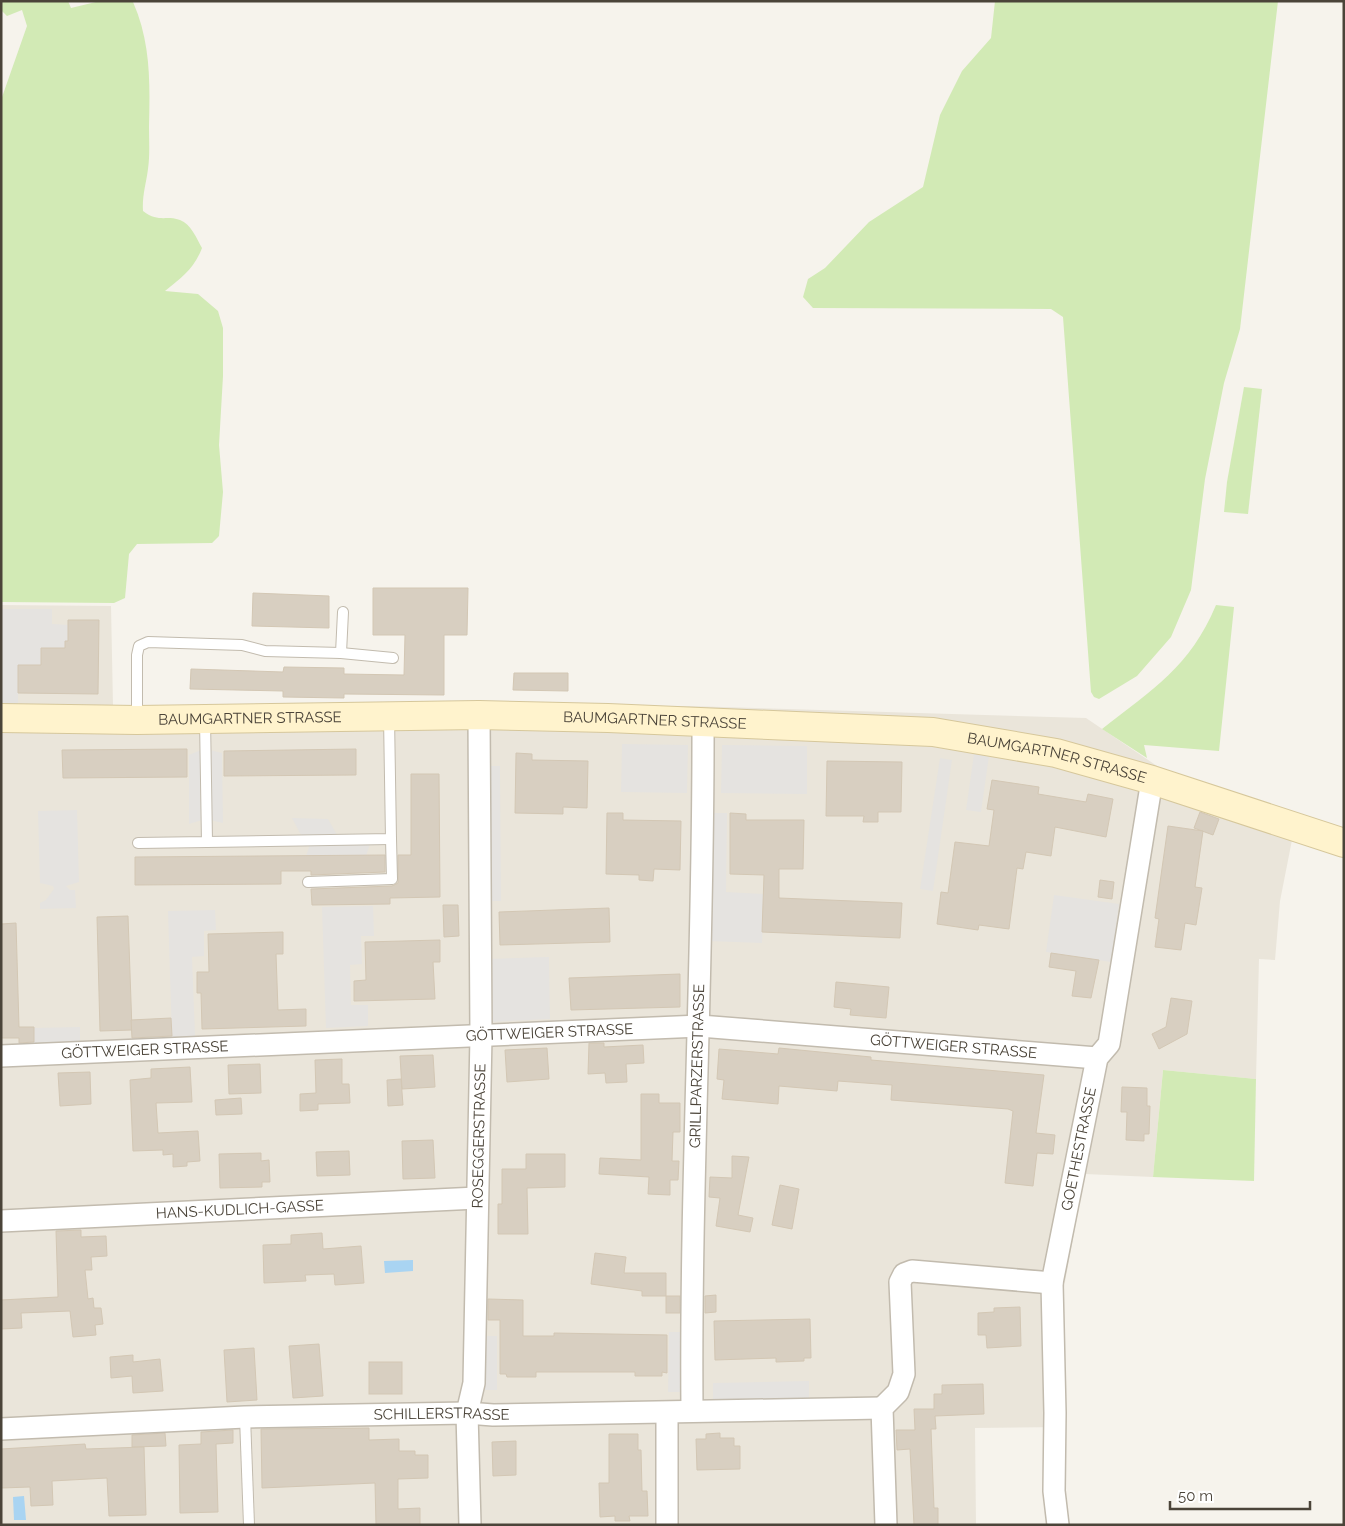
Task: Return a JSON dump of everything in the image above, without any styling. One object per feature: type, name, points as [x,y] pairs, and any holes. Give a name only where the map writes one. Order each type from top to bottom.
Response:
[{"type":"street","name":"BAUMGARTNER STRASSE","points":[[1,718],[137,720],[479,716],[704,722],[933,732],[1056,753],[1152,780],[1344,843]]},
{"type":"street","name":"ROSEGGERSTRASSE","points":[[470,1525],[467,1413],[474,1383],[481,1036],[479,716]]},
{"type":"street","name":"GRILLPARZERSTRASSE","points":[[692,1410],[692,1317],[700,1026],[704,722]]},
{"type":"street","name":"GOETHESTRASSE","points":[[1058,1525],[1054,1491],[1055,1413],[1052,1283],[1097,1058],[1109,1044],[1152,780]]},
{"type":"street","name":"GÖTTWEIGER STRASSE","points":[[1,1056],[700,1026],[1097,1058]]},
{"type":"street","name":"HANS-KUDLICH-GASSE","points":[[1,1220],[477,1198]]},
{"type":"street","points":[[886,1525],[882,1408],[898,1392],[904,1374],[900,1282],[904,1274],[912,1271],[1052,1283]]},
{"type":"street","name":"SCHILLERSTRASSE","points":[[1,1429],[245,1417],[467,1413],[493,1415],[667,1413],[692,1410],[882,1408]]},
{"type":"street","points":[[667,1413],[667,1525]]},
{"type":"lane","points":[[341,652],[343,612]]},
{"type":"lane","points":[[137,720],[137,655],[139,646],[148,642],[242,645],[265,651],[341,652],[393,658]]},
{"type":"lane","points":[[308,882],[392,879],[389,717]]},
{"type":"lane","points":[[205,719],[207,842]]},
{"type":"lane","points":[[138,843],[391,840]]},
{"type":"lane","points":[[245,1417],[248,1525]]},
{"type":"shaded area","points":[[1,605],[111,606],[113,706],[689,706],[1086,718],[1160,768],[1196,785],[1292,840],[1280,901],[1275,960],[1259,959],[1256,1079],[1163,1070],[1153,1177],[1085,1174],[1062,1298],[1065,1427],[975,1428],[976,1525],[1,1525]]},
{"type":"shaded area","points":[[1,609],[52,609],[52,624],[68,625],[68,641],[65,641],[65,648],[41,648],[41,665],[18,665],[18,707],[1,707]]},
{"type":"shaded area","points":[[622,744],[688,745],[687,793],[621,792]]},
{"type":"shaded area","points":[[722,745],[807,746],[807,794],[721,793]]},
{"type":"shaded area","points":[[201,750],[202,820],[189,824],[189,755]]},
{"type":"shaded area","points":[[210,750],[222,753],[223,823],[210,820]]},
{"type":"shaded area","points":[[974,754],[989,756],[981,812],[966,810]]},
{"type":"shaded area","points":[[940,758],[952,760],[933,891],[920,889]]},
{"type":"shaded area","points":[[486,766],[500,766],[501,901],[487,901]]},
{"type":"shaded area","points":[[77,810],[79,882],[66,886],[70,890],[75,890],[76,908],[40,909],[40,903],[46,900],[54,889],[53,886],[40,883],[38,811]]},
{"type":"shaded area","points":[[711,813],[727,813],[726,892],[764,894],[762,943],[708,941]]},
{"type":"shaded area","points":[[292,818],[328,819],[337,835],[301,835]]},
{"type":"shaded area","points":[[310,844],[370,844],[366,856],[306,856]]},
{"type":"shaded area","points":[[1054,895],[1119,904],[1111,962],[1046,952]]},
{"type":"shaded area","points":[[373,906],[374,936],[361,936],[362,964],[350,965],[351,1005],[368,1005],[368,1026],[326,1028],[322,907]]},
{"type":"shaded area","points":[[215,910],[216,930],[204,931],[204,956],[192,957],[195,1036],[172,1037],[168,911]]},
{"type":"shaded area","points":[[549,957],[550,1019],[488,1022],[487,959]]},
{"type":"shaded area","points":[[80,1027],[80,1041],[34,1043],[34,1028]]},
{"type":"shaded area","points":[[669,1332],[683,1332],[683,1392],[668,1392]]},
{"type":"shaded area","points":[[485,1336],[497,1336],[497,1390],[485,1390]]},
{"type":"shaded area","points":[[809,1381],[809,1398],[713,1400],[713,1383]]},
{"type":"green space","points":[[1,1],[68,1],[71,8],[100,1],[133,2],[143,33],[149,79],[149,158],[143,211],[153,217],[175,219],[184,222],[193,232],[202,248],[191,267],[165,291],[198,294],[218,311],[223,328],[223,376],[219,445],[223,492],[219,536],[212,543],[137,544],[129,554],[125,598],[114,603],[1,602],[1,100],[27,26],[22,10],[7,16],[1,10]]},
{"type":"green space","points":[[995,1],[1278,1],[1240,329],[1224,383],[1205,479],[1191,590],[1171,637],[1137,676],[1099,699],[1094,697],[1091,692],[1063,317],[1051,309],[813,308],[803,297],[808,279],[825,268],[869,222],[923,187],[940,115],[962,71],[991,38]]},
{"type":"green space","points":[[1244,387],[1262,389],[1248,514],[1224,512],[1227,482]]},
{"type":"green space","points":[[1216,605],[1234,607],[1219,751],[1144,745],[1147,758],[1102,729],[1154,689],[1182,661],[1206,626]]},
{"type":"green space","points":[[1163,1070],[1256,1079],[1254,1181],[1153,1177]]},
{"type":"water","points":[[413,1260],[413,1271],[385,1273],[384,1261]]},
{"type":"water","points":[[24,1496],[26,1520],[14,1520],[13,1497]]},
{"type":"building","points":[[373,588],[468,588],[467,635],[444,635],[444,695],[344,694],[344,698],[283,697],[283,691],[190,689],[191,669],[283,672],[284,667],[344,668],[344,674],[404,675],[405,635],[373,635]]},
{"type":"building","points":[[253,593],[329,596],[329,628],[252,626]]},
{"type":"building","points":[[68,620],[99,620],[98,694],[18,693],[18,665],[41,665],[41,648],[65,648],[65,641],[68,641]]},
{"type":"building","points":[[514,673],[568,673],[568,691],[513,690]]},
{"type":"building","points":[[187,749],[187,777],[63,778],[62,750]]},
{"type":"building","points":[[356,749],[356,775],[224,776],[224,751]]},
{"type":"building","points":[[516,753],[532,754],[532,760],[588,761],[587,808],[563,807],[563,814],[515,813]]},
{"type":"building","points":[[827,761],[902,762],[901,812],[878,812],[878,822],[863,822],[864,816],[826,816]]},
{"type":"building","points":[[411,774],[439,774],[440,897],[390,898],[390,904],[312,905],[311,889],[392,886],[398,883],[398,855],[411,855]]},
{"type":"building","points":[[992,780],[1039,787],[1038,794],[1086,802],[1088,794],[1113,799],[1106,837],[1055,827],[1051,856],[1026,852],[1023,869],[1017,868],[1009,929],[979,925],[978,930],[937,924],[941,892],[948,893],[955,842],[989,846],[994,810],[987,809]]},
{"type":"building","points":[[1200,812],[1219,819],[1213,835],[1194,828]]},
{"type":"building","points":[[607,813],[623,813],[623,820],[681,821],[680,870],[654,869],[653,881],[639,880],[639,875],[606,874]]},
{"type":"building","points":[[730,813],[746,814],[746,820],[804,820],[803,869],[779,869],[779,898],[902,903],[900,938],[762,932],[764,875],[730,874]]},
{"type":"building","points":[[1168,826],[1203,831],[1195,887],[1202,888],[1196,925],[1185,923],[1181,950],[1155,947],[1159,919],[1155,918]]},
{"type":"building","points":[[385,855],[385,872],[311,875],[311,871],[281,871],[281,884],[135,885],[135,857]]},
{"type":"building","points":[[1100,880],[1114,882],[1112,899],[1098,897]]},
{"type":"building","points":[[443,905],[458,905],[459,936],[444,937]]},
{"type":"building","points":[[609,908],[610,942],[500,945],[499,912]]},
{"type":"building","points":[[128,916],[132,1030],[100,1031],[97,917]]},
{"type":"building","points":[[16,923],[19,1027],[34,1027],[34,1042],[19,1043],[19,1038],[1,1038],[1,924]]},
{"type":"building","points":[[283,932],[283,954],[276,954],[278,1010],[306,1009],[306,1026],[202,1029],[201,993],[197,993],[197,972],[209,972],[208,934]]},
{"type":"building","points":[[440,940],[440,962],[433,962],[435,999],[354,1001],[354,981],[366,980],[365,942]]},
{"type":"building","points":[[1051,953],[1099,960],[1091,998],[1072,996],[1076,971],[1049,967]]},
{"type":"building","points":[[680,974],[680,1007],[571,1010],[569,978]]},
{"type":"building","points":[[836,982],[889,987],[886,1018],[850,1015],[851,1009],[834,1007]]},
{"type":"building","points":[[1171,998],[1192,1001],[1187,1034],[1159,1049],[1152,1034],[1166,1027]]},
{"type":"building","points":[[171,1018],[172,1036],[132,1038],[131,1020]]},
{"type":"building","points":[[589,1043],[604,1043],[604,1047],[643,1045],[644,1063],[626,1064],[627,1082],[606,1083],[605,1073],[588,1074]]},
{"type":"building","points":[[547,1048],[549,1079],[507,1082],[505,1050]]},
{"type":"building","points":[[779,1048],[871,1057],[871,1060],[1044,1075],[1036,1133],[1055,1135],[1053,1154],[1037,1153],[1033,1186],[1005,1183],[1013,1111],[1008,1109],[891,1100],[892,1085],[838,1081],[837,1091],[779,1086],[778,1104],[722,1099],[724,1080],[717,1079],[719,1049],[778,1054]]},
{"type":"building","points":[[433,1055],[435,1087],[402,1089],[400,1056]]},
{"type":"building","points":[[342,1059],[342,1084],[349,1084],[350,1103],[318,1104],[318,1110],[300,1111],[300,1094],[316,1093],[315,1060]]},
{"type":"building","points":[[260,1064],[261,1093],[229,1094],[228,1065]]},
{"type":"building","points":[[190,1067],[192,1102],[156,1103],[158,1133],[198,1131],[200,1161],[187,1162],[187,1166],[173,1167],[173,1154],[163,1155],[163,1150],[133,1151],[130,1080],[151,1078],[151,1069]]},
{"type":"building","points":[[90,1072],[91,1104],[60,1106],[58,1073]]},
{"type":"building","points":[[401,1079],[403,1105],[388,1106],[387,1080]]},
{"type":"building","points":[[1122,1087],[1147,1088],[1147,1106],[1150,1106],[1149,1134],[1144,1134],[1144,1141],[1126,1140],[1127,1112],[1121,1112]]},
{"type":"building","points":[[641,1094],[659,1094],[659,1103],[680,1103],[680,1132],[673,1132],[672,1161],[679,1161],[678,1180],[670,1180],[670,1195],[648,1194],[649,1177],[599,1174],[600,1158],[641,1160]]},
{"type":"building","points":[[241,1098],[242,1114],[216,1115],[215,1100]]},
{"type":"building","points":[[433,1140],[435,1178],[403,1179],[402,1141]]},
{"type":"building","points":[[349,1151],[350,1175],[317,1176],[316,1152]]},
{"type":"building","points":[[261,1153],[261,1161],[269,1160],[270,1182],[262,1182],[262,1187],[220,1188],[219,1154]]},
{"type":"building","points":[[526,1154],[565,1154],[565,1187],[527,1188],[528,1234],[498,1234],[498,1204],[502,1204],[502,1169],[526,1169]]},
{"type":"building","points":[[732,1156],[749,1157],[738,1215],[753,1218],[750,1232],[716,1226],[720,1198],[709,1197],[710,1177],[732,1178]]},
{"type":"building","points":[[780,1185],[799,1189],[792,1229],[772,1225]]},
{"type":"building","points":[[81,1230],[81,1237],[106,1236],[107,1256],[91,1257],[92,1270],[85,1270],[88,1299],[93,1298],[94,1308],[101,1308],[103,1324],[95,1325],[96,1335],[73,1337],[70,1311],[21,1313],[22,1328],[1,1329],[1,1300],[58,1297],[56,1231]]},
{"type":"building","points":[[322,1233],[323,1249],[361,1246],[364,1283],[335,1285],[334,1274],[305,1275],[306,1281],[264,1283],[263,1245],[291,1244],[291,1235]]},
{"type":"building","points":[[595,1253],[626,1257],[624,1273],[666,1273],[666,1296],[642,1296],[642,1291],[591,1284]]},
{"type":"building","points":[[716,1295],[716,1312],[705,1313],[705,1296]]},
{"type":"building","points":[[666,1296],[680,1296],[680,1313],[666,1313]]},
{"type":"building","points":[[488,1299],[523,1300],[523,1336],[554,1336],[554,1333],[667,1335],[667,1373],[662,1372],[662,1376],[635,1376],[635,1372],[536,1372],[536,1377],[507,1377],[506,1374],[500,1374],[500,1320],[488,1320]]},
{"type":"building","points":[[1020,1307],[1021,1346],[987,1348],[986,1335],[978,1335],[978,1313],[994,1312],[994,1308]]},
{"type":"building","points":[[810,1319],[811,1358],[804,1358],[804,1361],[776,1362],[776,1358],[715,1360],[714,1321]]},
{"type":"building","points":[[319,1344],[323,1396],[293,1398],[289,1346]]},
{"type":"building","points":[[254,1348],[257,1400],[227,1402],[224,1350]]},
{"type":"building","points":[[133,1355],[133,1362],[160,1359],[163,1391],[133,1393],[132,1376],[111,1378],[110,1357]]},
{"type":"building","points":[[369,1362],[402,1362],[402,1394],[369,1394]]},
{"type":"building","points":[[983,1384],[984,1414],[935,1416],[936,1429],[931,1429],[934,1508],[938,1508],[938,1525],[914,1525],[910,1449],[897,1450],[896,1430],[915,1430],[914,1409],[934,1409],[934,1394],[942,1394],[942,1385]]},
{"type":"building","points":[[369,1428],[369,1440],[399,1439],[399,1451],[415,1451],[415,1455],[428,1455],[428,1478],[398,1479],[398,1509],[420,1508],[420,1525],[376,1525],[375,1483],[262,1488],[261,1429]]},
{"type":"building","points":[[233,1430],[233,1443],[216,1444],[218,1512],[180,1513],[179,1445],[201,1444],[201,1432]]},
{"type":"building","points":[[165,1433],[166,1446],[132,1447],[132,1435]]},
{"type":"building","points":[[720,1433],[720,1438],[734,1438],[734,1446],[740,1446],[740,1469],[697,1470],[696,1439],[706,1439],[706,1434]]},
{"type":"building","points":[[609,1434],[638,1434],[638,1450],[641,1450],[642,1491],[647,1491],[648,1516],[629,1516],[630,1521],[615,1521],[615,1516],[600,1517],[599,1483],[609,1483]]},
{"type":"building","points":[[516,1441],[516,1475],[493,1476],[492,1442]]},
{"type":"building","points":[[85,1444],[86,1449],[144,1447],[146,1515],[109,1516],[107,1478],[52,1481],[53,1505],[31,1506],[30,1487],[1,1488],[1,1449]]}]
